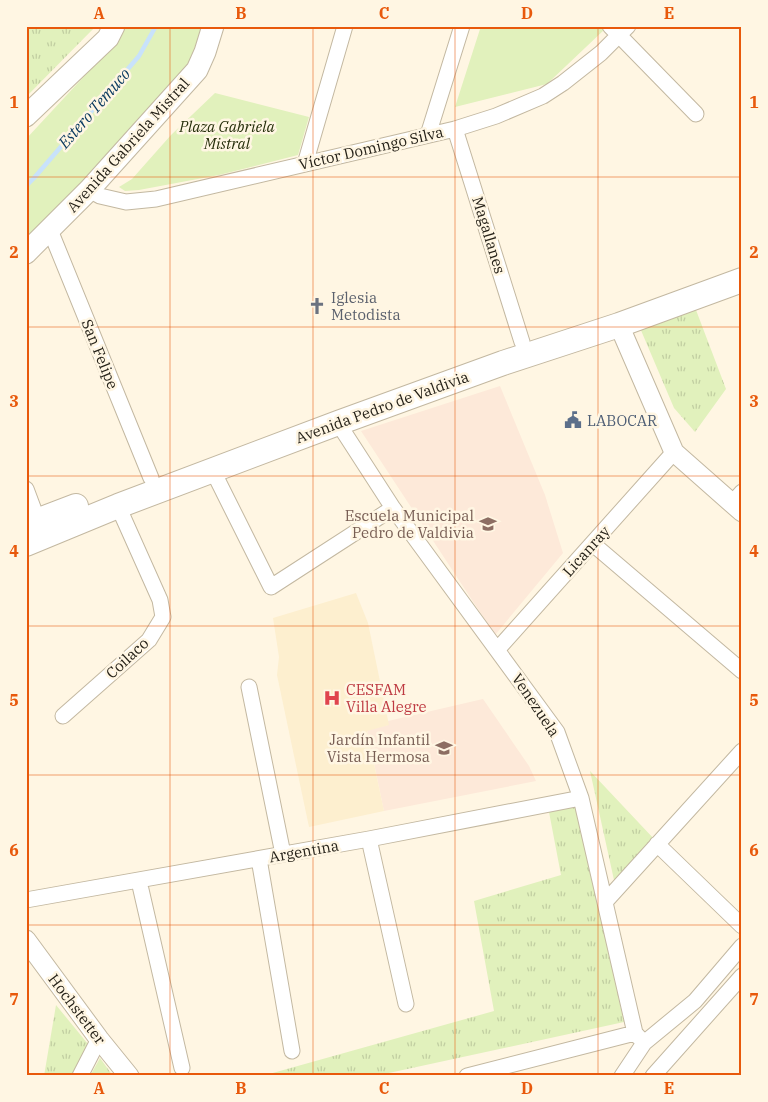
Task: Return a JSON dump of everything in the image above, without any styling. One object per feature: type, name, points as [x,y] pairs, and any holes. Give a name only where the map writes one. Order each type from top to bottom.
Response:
[{"type":"main road","points":[[26,116],[108,38],[114,26]]},
{"type":"main road","name":"Avenida Gabriela Mistral","points":[[26,253],[89,190],[197,70],[213,26]]},
{"type":"main road","name":"Avenida Pedro de Valdivia","points":[[32,523],[742,263]]},
{"type":"main road","name":"Avenida Pedro de Valdivia","points":[[26,544],[212,469],[503,363],[619,325],[742,280]]},
{"type":"street","points":[[304,164],[345,26]]},
{"type":"street","points":[[428,135],[462,26]]},
{"type":"street","name":"Víctor Domingo Silva","points":[[89,190],[100,196],[126,202],[156,199],[455,129],[512,110],[543,96],[583,69],[619,29]]},
{"type":"street","points":[[619,29],[696,114]]},
{"type":"street","name":"Magallanes","points":[[455,129],[522,342]]},
{"type":"street","name":"San Felipe","points":[[50,230],[151,478]]},
{"type":"street","points":[[619,325],[674,452],[739,502]]},
{"type":"street","name":"Venezuela","points":[[338,423],[393,508],[557,732],[581,798],[605,902],[640,1038]]},
{"type":"street","name":"Licanray","points":[[497,650],[674,452]]},
{"type":"street","points":[[212,469],[271,587],[393,508]]},
{"type":"street","points":[[26,489],[32,523]]},
{"type":"street","name":"Coilaco","points":[[63,716],[149,640],[163,616],[160,600],[118,506]]},
{"type":"street","points":[[593,544],[742,672]]},
{"type":"street","points":[[249,687],[283,854]]},
{"type":"street","points":[[605,902],[742,751]]},
{"type":"street","name":"Argentina","points":[[26,900],[369,839],[581,798]]},
{"type":"street","points":[[369,839],[406,1004]]},
{"type":"street","points":[[657,844],[742,926]]},
{"type":"street","points":[[259,859],[292,1051]]},
{"type":"street","points":[[139,881],[182,1068]]},
{"type":"street","name":"Hochstetter","points":[[26,940],[99,1039],[129,1076]]},
{"type":"street","points":[[467,1076],[486,1074],[640,1038],[695,1001],[742,946]]},
{"type":"street","points":[[653,1076],[742,976]]},
{"type":"street","points":[[622,1076],[640,1038]]},
{"type":"street","points":[[80,1076],[99,1039]]},
{"type":"shaded area","name":"Escuela Municipal Pedro de Valdivia","points":[[500,386],[545,495],[563,553],[495,635],[361,431]]},
{"type":"shaded area","name":"CESFAM Villa Alegre","points":[[356,593],[368,623],[389,725],[367,731],[384,811],[309,827],[277,675],[279,657],[273,618]]},
{"type":"shaded area","name":"Jardín Infantil Vista Hermosa","points":[[483,699],[529,766],[536,781],[384,811],[367,730],[388,725],[388,721]]},
{"type":"green space","points":[[26,26],[96,26],[26,97]]},
{"type":"green space","points":[[121,26],[203,26],[195,53],[187,69],[103,164],[26,238],[26,139],[115,43]]},
{"type":"green space","points":[[481,26],[602,26],[605,29],[547,84],[455,107]]},
{"type":"green space","name":"Plaza Gabriela Mistral","points":[[215,93],[309,117],[298,155],[219,175],[139,190],[125,191],[119,187],[132,179],[171,135]]},
{"type":"green space","points":[[696,310],[726,389],[695,432],[674,408],[640,328]]},
{"type":"green space","points":[[590,771],[655,840],[614,880]]},
{"type":"green space","points":[[576,806],[624,1022],[375,1076],[262,1076],[494,1011],[474,901],[561,875],[549,812]]},
{"type":"green space","points":[[56,1005],[88,1044],[73,1076],[44,1076]]},
{"type":"green space","points":[[100,1058],[113,1076],[90,1076]]},
{"type":"waterway","name":"Estero Temuco","points":[[26,186],[139,56],[156,26]]},
{"type":"place","name":"Iglesia Metodista","points":[[317,306]]},
{"type":"place","name":"LABOCAR","points":[[573,420]]},
{"type":"place","name":"Escuela Municipal Pedro de Valdivia","points":[[488,524]]},
{"type":"place","name":"CESFAM Villa Alegre","points":[[332,698]]},
{"type":"place","name":"Jardín Infantil Vista Hermosa","points":[[444,748]]}]
